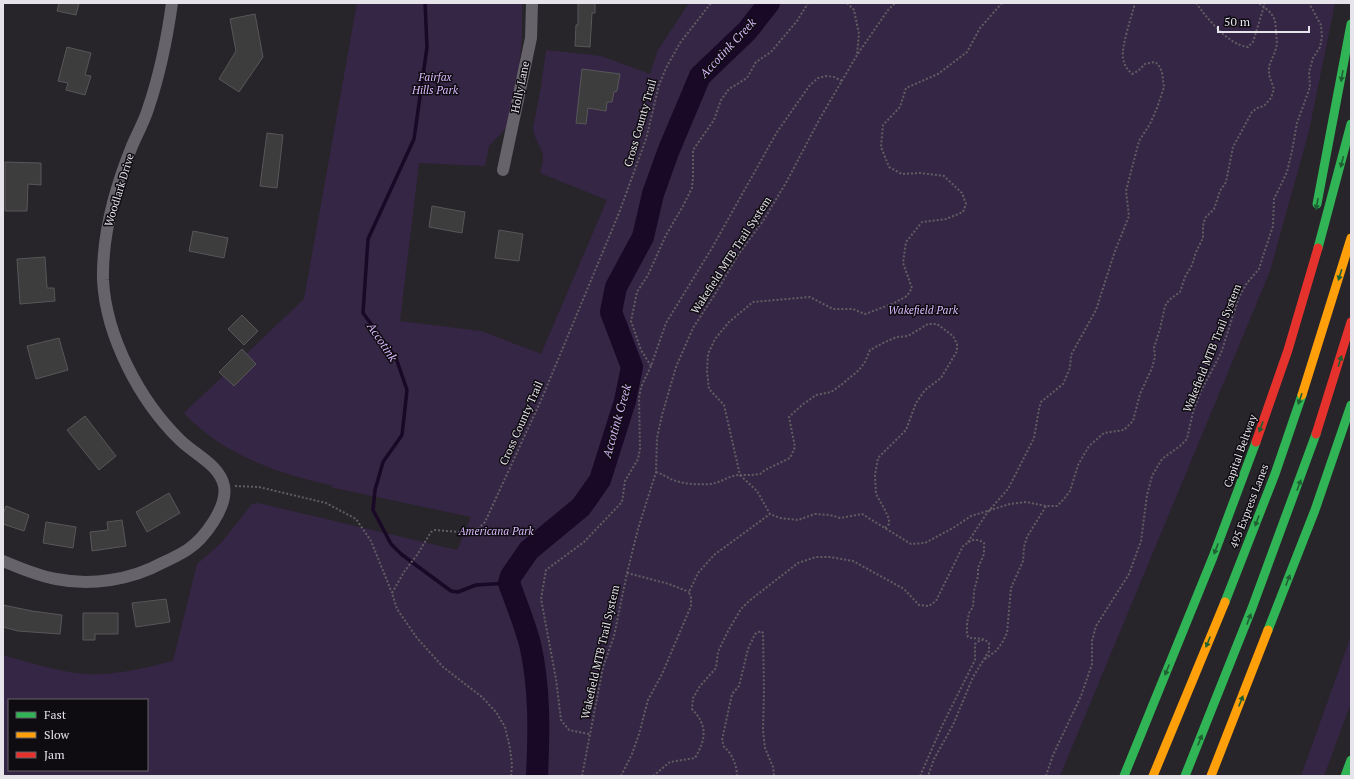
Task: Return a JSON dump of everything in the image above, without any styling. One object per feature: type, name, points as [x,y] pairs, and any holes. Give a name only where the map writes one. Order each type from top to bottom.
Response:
[{"type":"main road","points":[[1316,210],[1341,85],[1351,24]]},
{"type":"main road","name":"Capital Beltway","points":[[1124,776],[1236,497],[1287,351],[1323,231],[1351,124]]},
{"type":"main road","name":"495 Express Lanes","points":[[1153,776],[1251,537],[1275,474],[1351,238]]},
{"type":"main road","points":[[1287,351],[1308,250]]},
{"type":"main road","points":[[1185,776],[1235,655],[1299,485],[1318,431],[1351,322]]},
{"type":"main road","points":[[1315,510],[1351,405]]},
{"type":"main road","points":[[1211,776],[1351,422]]},
{"type":"main road","points":[[1345,776],[1351,760]]},
{"type":"street","name":"Woodlark Drive","points":[[172,3],[167,39],[159,75],[148,112],[132,148],[112,206],[106,235],[103,262],[103,281],[112,326],[132,376],[146,399],[162,420],[181,441],[215,469],[221,476],[224,486]]},
{"type":"street","name":"Holly Lane","points":[[503,170],[531,38],[532,3]]},
{"type":"street","points":[[3,561],[36,574],[77,582],[103,581],[126,577],[148,570],[189,549],[201,537],[213,523],[221,506],[224,496],[224,486]]},
{"type":"path","name":"Cross County Trail","points":[[392,593],[404,572],[417,555],[431,532],[435,530],[460,532],[469,531],[479,528],[486,522],[542,398],[619,214],[646,139],[659,84],[680,43],[711,3]]},
{"type":"path","points":[[651,366],[641,350],[631,321],[637,292],[648,275],[666,235],[692,188],[693,150],[714,120],[721,100],[725,94],[729,89],[747,78],[756,62],[772,52],[797,21],[808,3]]},
{"type":"path","name":"Wakefield MTB Trail System","points":[[847,3],[854,10],[859,34],[857,55]]},
{"type":"path","name":"Wakefield MTB Trail System","points":[[582,776],[603,667],[614,636],[638,529],[656,472],[657,438],[676,367],[693,328],[738,255],[763,221],[857,55],[888,10],[895,3]]},
{"type":"path","points":[[1002,3],[980,28],[968,52],[938,74],[906,88],[900,107],[883,125],[881,147],[889,167],[902,174],[920,173],[944,176],[962,193],[966,204],[963,212],[946,218],[922,222],[906,242],[903,262],[912,288],[907,296],[892,304],[865,314],[853,309],[833,309],[810,297],[753,302],[729,322],[715,339],[708,354],[707,371],[709,389],[724,405],[740,475],[757,492],[770,514],[780,518],[798,520],[815,514],[830,515],[840,518],[862,514],[911,544],[924,543],[953,528],[971,516],[992,509],[1010,504],[1026,502],[1046,506],[1057,506],[1064,499],[1070,491],[1078,465],[1089,446],[1104,433],[1124,430],[1133,421],[1140,394],[1152,368],[1155,357],[1154,348],[1165,306],[1169,300],[1180,292],[1185,276],[1192,265],[1196,252],[1203,238],[1205,218],[1214,209],[1220,191],[1226,182],[1233,147],[1252,112],[1257,108],[1264,106],[1271,98],[1274,89],[1269,75],[1269,66],[1277,44],[1275,20],[1265,5],[1259,3]]},
{"type":"path","points":[[968,543],[987,513],[1008,489],[1034,438],[1041,402],[1062,384],[1070,368],[1071,355],[1096,310],[1115,251],[1129,216],[1126,191],[1134,160],[1139,142],[1150,124],[1164,87],[1162,72],[1158,64],[1154,62],[1145,64],[1138,71],[1132,74],[1126,68],[1122,57],[1135,3]]},
{"type":"path","points":[[1196,3],[1209,21],[1240,46],[1248,47],[1253,42],[1265,5]]},
{"type":"path","name":"Wakefield MTB Trail System","points":[[1046,776],[1053,755],[1081,696],[1092,664],[1092,641],[1096,626],[1129,574],[1141,541],[1147,495],[1152,476],[1162,459],[1180,446],[1187,438],[1193,412],[1201,391],[1221,353],[1239,297],[1247,283],[1259,269],[1273,226],[1274,199],[1287,172],[1297,123],[1310,87],[1309,72],[1313,58],[1320,47],[1322,37],[1321,26],[1309,3]]},
{"type":"path","name":"Wakefield MTB Trail System","points":[[589,734],[569,730],[561,720],[556,679],[542,599],[546,570],[584,542],[622,502],[625,481],[638,459],[640,449],[639,398],[641,387],[651,366],[666,323],[712,248],[778,132],[810,85],[818,78],[826,76],[834,77],[842,81]]},
{"type":"path","points":[[656,472],[676,481],[712,484],[732,475],[752,476],[760,474],[790,458],[795,447],[789,418],[802,405],[816,395],[831,392],[841,385],[859,370],[865,362],[870,350],[897,337],[908,336],[928,324],[937,324],[953,336],[957,344],[957,351],[941,378],[926,390],[916,404],[906,430],[878,458],[875,475],[876,494],[889,519],[889,524],[886,528]]},
{"type":"path","points":[[224,486],[258,487],[326,503],[356,519],[371,541],[397,609],[417,638],[443,668],[482,697],[496,712],[505,727],[510,748],[512,765],[511,776]]},
{"type":"path","points":[[982,661],[996,651],[1008,633],[1011,588],[1023,561],[1024,547],[1027,537],[1046,506]]},
{"type":"path","points":[[621,776],[632,754],[648,700],[662,674],[691,606],[689,592],[698,573],[714,555],[770,514]]},
{"type":"path","points":[[653,776],[670,762],[696,758],[702,746],[704,727],[700,718],[692,709],[693,698],[700,686],[716,668],[718,652],[728,631],[741,610],[749,601],[798,564],[816,557],[830,557],[852,561],[904,589],[919,605],[929,606],[936,601],[963,546],[972,540],[979,540],[984,543],[984,554],[978,568],[973,607],[969,612],[967,633],[968,637],[973,639],[980,638],[989,642],[989,651],[973,677],[953,726],[934,759],[928,776]]},
{"type":"path","name":"Wakefield MTB Trail System","points":[[627,573],[669,584],[689,592]]},
{"type":"path","points":[[738,776],[730,751],[724,747],[722,740],[732,694],[739,686],[748,649],[755,634],[761,631],[763,633],[763,730],[765,748],[773,767],[774,776]]},
{"type":"path","points":[[920,776],[942,726],[975,660],[975,644],[979,640],[984,639]]},
{"type":"green space","name":"Wakefield Park","points":[[357,3],[522,3],[522,39],[517,85],[507,127],[489,146],[485,166],[419,163],[400,321],[481,331],[541,354],[607,200],[540,173],[543,154],[535,137],[533,128],[546,50],[601,56],[650,74],[658,50],[689,3],[1335,3],[1309,131],[1270,271],[1060,776],[3,776],[3,655],[54,669],[84,674],[118,673],[173,661],[197,564],[221,543],[252,504],[258,503],[457,550],[471,517],[330,487],[334,485],[310,480],[270,468],[233,451],[215,440],[184,413],[304,299]]},
{"type":"green space","points":[[1351,636],[1351,703],[1324,776],[1301,776]]},
{"type":"building","points":[[59,3],[79,3],[76,15],[57,11]]},
{"type":"building","points":[[578,3],[595,3],[595,13],[592,13],[590,47],[575,46],[576,25],[578,25]]},
{"type":"building","points":[[255,14],[263,57],[239,92],[219,79],[236,51],[230,19]]},
{"type":"building","points":[[67,47],[91,53],[85,75],[91,76],[85,95],[66,90],[68,83],[58,81]]},
{"type":"building","points":[[582,69],[620,74],[617,91],[614,92],[612,102],[607,102],[606,111],[588,108],[586,124],[576,123]]},
{"type":"building","points":[[267,133],[283,135],[277,188],[260,186]]},
{"type":"building","points":[[5,162],[41,163],[41,185],[28,184],[27,211],[5,211]]},
{"type":"building","points":[[432,206],[465,212],[462,233],[429,227]]},
{"type":"building","points":[[499,230],[523,234],[519,261],[495,258]]},
{"type":"building","points":[[193,231],[228,238],[224,258],[189,251]]},
{"type":"building","points":[[45,257],[47,288],[54,288],[55,301],[20,304],[17,259]]},
{"type":"building","points":[[242,315],[258,331],[244,345],[228,329]]},
{"type":"building","points":[[59,338],[68,370],[36,379],[27,346]]},
{"type":"building","points":[[242,349],[256,364],[234,386],[219,372]]},
{"type":"building","points":[[85,416],[116,456],[99,470],[67,430]]},
{"type":"building","points":[[169,493],[180,513],[147,532],[136,512]]},
{"type":"building","points":[[6,506],[29,515],[24,531],[3,524],[3,514]]},
{"type":"building","points":[[122,520],[126,546],[92,551],[90,532],[108,530],[107,522]]},
{"type":"building","points":[[46,522],[76,527],[73,548],[43,543]]},
{"type":"building","points":[[166,599],[170,622],[136,627],[132,603]]},
{"type":"building","points":[[3,605],[62,615],[60,634],[18,631],[3,627]]},
{"type":"building","points":[[83,613],[118,613],[118,634],[95,634],[95,640],[83,640]]},
{"type":"waterway","name":"Accotink","points":[[425,3],[427,47],[414,139],[368,239],[363,313],[396,358],[407,390],[402,435],[383,462],[375,490],[373,510],[391,544],[401,554],[451,591],[458,592],[476,585],[509,583]]},
{"type":"waterway","name":"Accotink Creek","points":[[537,776],[538,726],[536,677],[528,636],[509,583],[511,576],[529,550],[581,507],[600,480],[625,401],[632,367],[611,312],[616,287],[643,237],[653,194],[668,152],[700,76],[747,31],[769,3]]},
{"type":"traffic: fast","points":[[1317,204],[1351,24]]},
{"type":"traffic: fast","points":[[1318,248],[1351,124]]},
{"type":"traffic: fast","points":[[1225,602],[1275,474],[1302,395]]},
{"type":"traffic: fast","points":[[1268,630],[1315,510],[1351,405]]},
{"type":"traffic: fast","points":[[1185,776],[1252,608],[1316,434]]},
{"type":"traffic: fast","points":[[1124,776],[1213,557],[1256,442]]},
{"type":"traffic: fast","points":[[1345,776],[1351,760]]},
{"type":"traffic: slow","points":[[1302,395],[1351,238]]},
{"type":"traffic: slow","points":[[1153,776],[1225,602]]},
{"type":"traffic: slow","points":[[1211,776],[1268,630]]},
{"type":"traffic: jam","points":[[1256,442],[1288,350],[1318,248]]},
{"type":"traffic: jam","points":[[1316,434],[1351,322]]},
{"type":"park label","name":"Fairfax Hills Park","points":[[435,83]]},
{"type":"park label","name":"Americana Park","points":[[496,531]]}]
